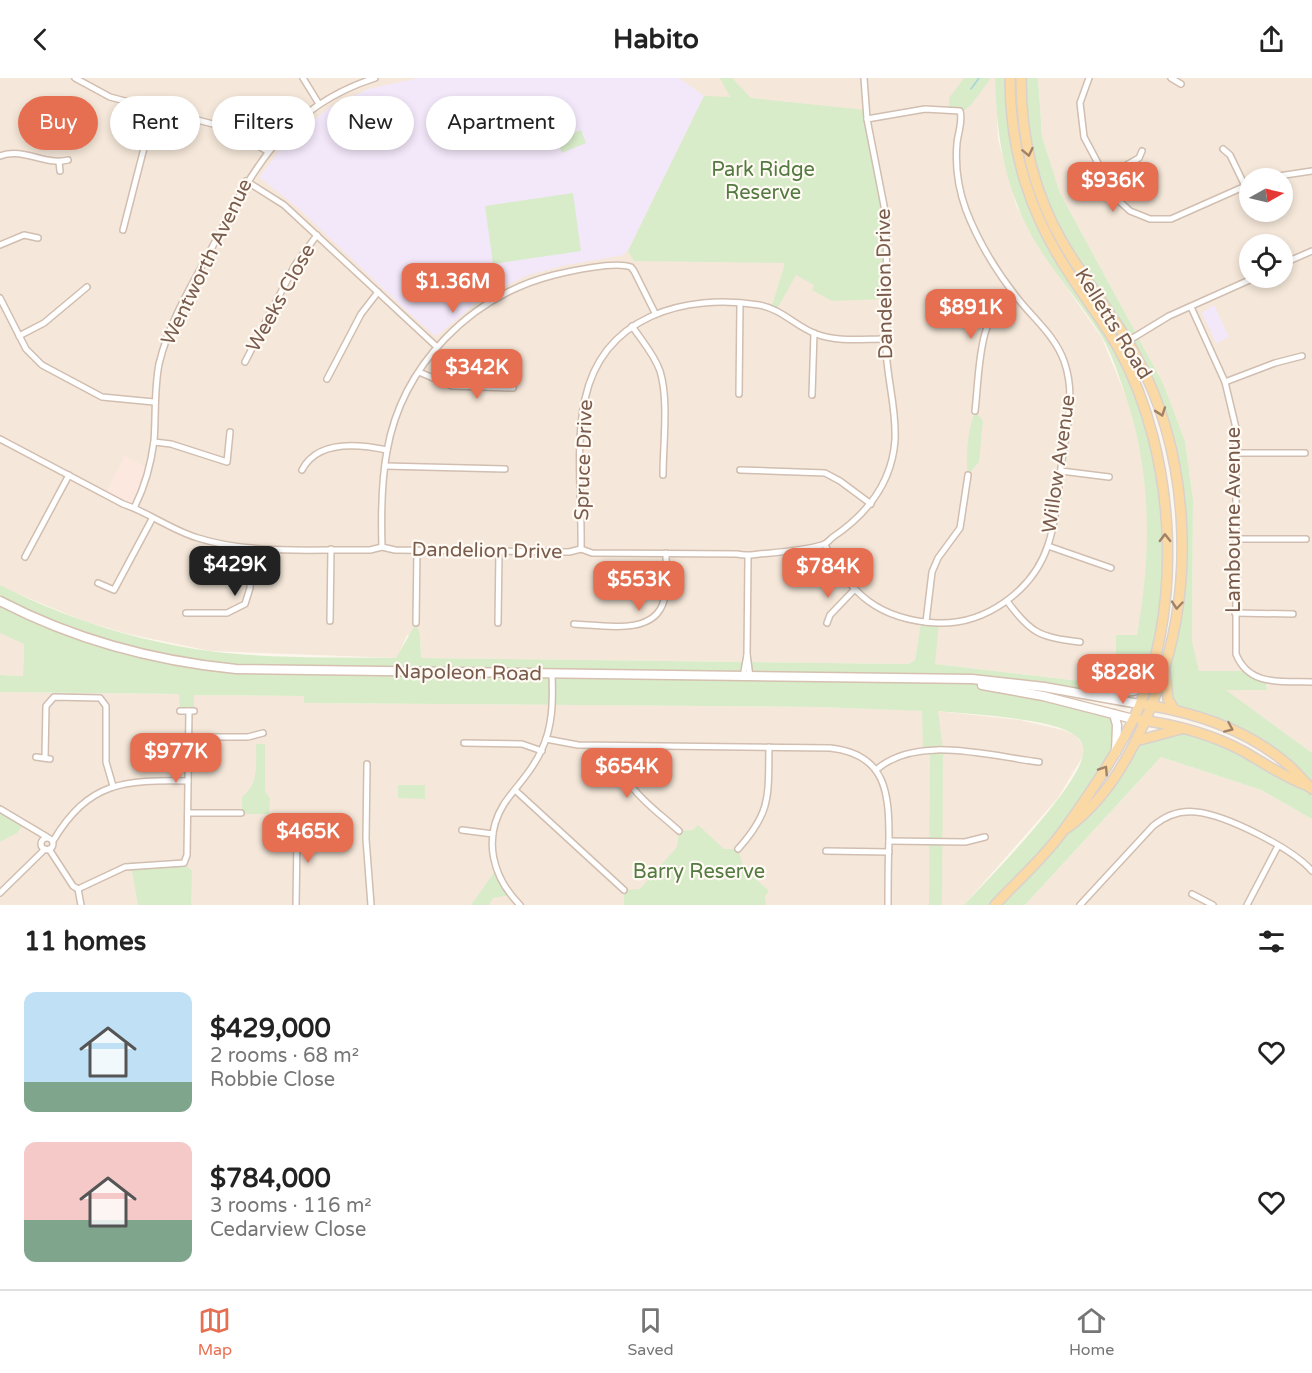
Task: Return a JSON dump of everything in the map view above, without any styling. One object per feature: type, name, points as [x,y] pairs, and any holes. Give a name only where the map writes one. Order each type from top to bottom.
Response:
[{"type":"main road","name":"Kelletts Road","points":[[1010,78],[1014,140],[1031,205],[1052,248],[1118,347],[1131,372],[1149,419],[1164,491],[1164,599],[1156,648],[1140,704],[1116,752],[1063,832]]},
{"type":"main road","name":"Kelletts Road","points":[[995,905],[1100,796],[1136,741],[1152,706],[1164,669],[1178,600],[1181,531],[1178,485],[1171,448],[1159,407],[1146,375],[1128,340],[1063,244],[1044,207],[1026,148],[1021,78]]},
{"type":"main road","name":"Napoleon Road","points":[[0,601],[48,623],[99,641],[201,665],[272,671],[1000,681],[1174,709],[1222,725],[1250,739],[1288,764],[1311,788]]},
{"type":"main road","points":[[1164,669],[1168,699],[1174,709]]},
{"type":"main road","name":"Napoleon Road","points":[[947,680],[1043,696],[1114,714],[1186,728],[1225,742],[1285,778],[1311,788]]},
{"type":"main road","points":[[1094,696],[1133,691],[1145,686]]},
{"type":"main road","points":[[1114,714],[1117,725],[1116,752]]},
{"type":"main road","points":[[1136,741],[1186,728]]},
{"type":"street","points":[[75,78],[101,94],[110,97]]},
{"type":"street","points":[[303,78],[319,104]]},
{"type":"street","name":"Wentworth Avenue","points":[[135,506],[146,480],[154,442],[154,402],[159,364],[172,324],[246,181],[267,151],[288,128],[319,104],[345,89],[375,78]]},
{"type":"street","name":"Dandelion Drive","points":[[2,443],[15,446],[123,504],[135,506],[152,519],[200,539],[251,548],[370,550],[382,547],[417,550],[569,552],[581,549],[592,553],[737,554],[748,557],[794,552],[825,544],[851,526],[871,504],[888,472],[895,442],[895,417],[886,376],[884,339],[887,327],[886,216],[867,119],[864,78]]},
{"type":"street","points":[[1089,78],[1080,103],[1082,128],[1105,177],[1121,204],[1139,216],[1156,220],[1182,215],[1239,189]]},
{"type":"street","points":[[1171,78],[1181,84]]},
{"type":"street","name":"Willow Avenue","points":[[825,544],[837,568],[854,590],[889,614],[926,622],[960,621],[981,615],[1007,601],[1032,575],[1048,546],[1070,408],[1067,370],[1050,334],[1011,290],[972,223],[963,201],[956,158],[960,111],[925,109],[867,119]]},
{"type":"street","points":[[200,121],[228,128],[267,151]]},
{"type":"street","points":[[1223,149],[1230,155],[1239,171]]},
{"type":"street","points":[[123,230],[143,150]]},
{"type":"street","points":[[1105,177],[1139,158],[1142,151]]},
{"type":"street","points":[[0,156],[20,153],[59,162],[68,160]]},
{"type":"street","points":[[59,162],[60,171]]},
{"type":"street","points":[[1293,174],[1312,171]]},
{"type":"street","points":[[246,181],[277,200],[437,347]]},
{"type":"street","points":[[30,235],[31,228]]},
{"type":"street","points":[[0,245],[30,235],[38,238]]},
{"type":"street","name":"Weeks Close","points":[[245,362],[295,265],[317,235]]},
{"type":"street","points":[[1293,259],[1312,251]]},
{"type":"street","points":[[382,547],[385,466],[397,414],[419,372],[437,347],[478,310],[522,286],[570,272],[632,264],[655,313]]},
{"type":"street","points":[[1118,347],[1191,307],[1239,285]]},
{"type":"street","points":[[19,336],[46,322],[87,287]]},
{"type":"street","points":[[975,411],[987,322],[996,305],[1011,290]]},
{"type":"street","points":[[327,379],[361,314],[378,292]]},
{"type":"street","points":[[0,298],[19,336],[36,360],[90,392],[106,398],[154,402]]},
{"type":"street","points":[[739,394],[740,304]]},
{"type":"street","name":"Spruce Drive","points":[[581,549],[582,427],[585,400],[600,362],[614,343],[632,326],[655,313],[686,305],[740,304],[775,310],[814,333],[836,338],[884,339]]},
{"type":"street","name":"Lambourne Avenue","points":[[1191,307],[1225,382],[1234,415],[1237,453],[1236,654],[1247,671],[1266,681],[1312,682]]},
{"type":"street","points":[[632,326],[653,355],[661,374],[663,475]]},
{"type":"street","points":[[812,395],[814,333]]},
{"type":"street","points":[[1225,382],[1271,364],[1302,356]]},
{"type":"street","points":[[419,372],[452,386],[513,388],[514,372]]},
{"type":"street","points":[[154,442],[171,444],[226,462],[230,432]]},
{"type":"street","points":[[302,470],[315,456],[336,447],[357,445],[387,450]]},
{"type":"street","points":[[1237,453],[1305,453]]},
{"type":"street","points":[[385,466],[505,469]]},
{"type":"street","points":[[740,470],[825,473],[871,504]]},
{"type":"street","points":[[1061,471],[1109,477]]},
{"type":"street","points":[[26,557],[69,475]]},
{"type":"street","points":[[926,622],[932,572],[960,528],[968,475]]},
{"type":"street","points":[[98,583],[114,590],[152,519]]},
{"type":"street","points":[[1236,539],[1306,539]]},
{"type":"street","points":[[1048,546],[1111,568]]},
{"type":"street","points":[[186,613],[227,613],[244,604],[250,592],[251,548]]},
{"type":"street","points":[[330,621],[331,549]]},
{"type":"street","points":[[416,622],[417,550]]},
{"type":"street","points":[[498,623],[499,551]]},
{"type":"street","points":[[574,624],[634,625],[651,619],[658,613],[665,599],[666,553]]},
{"type":"street","points":[[747,677],[748,557]]},
{"type":"street","points":[[827,623],[830,615],[854,590]]},
{"type":"street","points":[[1007,601],[1024,624],[1035,633],[1049,638],[1080,642]]},
{"type":"street","points":[[1235,613],[1293,614]]},
{"type":"street","points":[[520,905],[506,888],[496,870],[492,834],[501,809],[531,770],[542,751],[552,711],[552,674]]},
{"type":"street","points":[[36,758],[47,758],[46,706],[48,700],[54,697],[102,699],[106,706],[107,766],[113,786]]},
{"type":"street","points":[[78,889],[125,867],[184,863],[188,813],[188,737],[191,711],[180,711]]},
{"type":"street","points":[[188,737],[248,737],[263,733]]},
{"type":"street","points":[[546,740],[569,744],[619,746],[841,749],[862,758],[876,770],[888,796],[888,905]]},
{"type":"street","points":[[464,743],[522,744],[542,751]]},
{"type":"street","points":[[619,746],[620,767],[629,785],[679,831]]},
{"type":"street","points":[[738,849],[758,825],[766,808],[769,747]]},
{"type":"street","points":[[876,770],[898,755],[922,749],[1039,762]]},
{"type":"street","points":[[367,764],[366,839],[371,905]]},
{"type":"street","points":[[0,893],[93,797],[113,786],[139,780],[188,781]]},
{"type":"street","points":[[515,790],[624,890]]},
{"type":"street","points":[[0,809],[37,832],[47,843],[73,886],[78,889],[81,905]]},
{"type":"street","points":[[188,813],[241,813]]},
{"type":"street","points":[[1080,905],[1153,826],[1173,814],[1202,813],[1247,829],[1298,857],[1312,871]]},
{"type":"street","points":[[462,830],[492,834]]},
{"type":"street","points":[[292,831],[297,839],[296,905]]},
{"type":"street","points":[[889,841],[965,842],[985,837]]},
{"type":"street","points":[[1247,905],[1278,846]]},
{"type":"street","points":[[826,851],[889,852]]},
{"type":"street","points":[[1192,894],[1213,905]]},
{"type":"shaded area","points":[[0,78],[995,78],[998,139],[1016,205],[1039,248],[1102,338],[1131,409],[1142,455],[1148,510],[1146,585],[1137,635],[1116,635],[1115,681],[1106,684],[935,664],[921,623],[915,660],[908,664],[421,658],[420,635],[407,635],[397,658],[210,651],[128,634],[84,621],[0,585]]},
{"type":"shaded area","points":[[419,78],[679,78],[704,96],[628,250],[623,255],[566,265],[528,275],[483,297],[438,335],[434,335],[297,207],[259,177],[280,150],[315,150],[315,119],[327,110],[327,150],[414,150],[414,96],[354,96],[368,89]]},
{"type":"shaded area","points":[[1038,78],[1312,78],[1312,753],[1225,690],[1267,690],[1266,681],[1247,671],[1199,672],[1192,640],[1193,499],[1185,441],[1163,383],[1060,193],[1042,136]]},
{"type":"shaded area","points":[[1214,305],[1229,337],[1216,343],[1202,313]]},
{"type":"shaded area","points":[[125,456],[149,469],[135,506],[105,494]]},
{"type":"shaded area","points":[[0,633],[24,643],[23,676],[0,675]]},
{"type":"shaded area","points":[[0,692],[180,694],[180,707],[194,708],[194,695],[305,696],[305,703],[820,707],[937,711],[1020,720],[1063,730],[1075,735],[1083,745],[1083,756],[1058,798],[964,905],[0,905]]},
{"type":"shaded area","points":[[1161,757],[1261,790],[1312,819],[1312,905],[1025,905]]},
{"type":"green space","name":"Park Ridge Reserve","points":[[720,78],[732,78],[751,98],[866,110],[884,196],[887,299],[832,301],[812,290],[814,285],[796,275],[776,311],[771,309],[785,263],[634,261],[628,251],[704,96],[730,97]]},
{"type":"green space","points":[[964,78],[991,78],[971,105],[961,113],[949,109],[949,98]]},
{"type":"green space","points":[[995,78],[1010,78],[1010,107],[1031,205],[1131,372],[1163,491],[1164,599],[1145,686],[1094,695],[952,680],[991,686],[1114,714],[1116,752],[1074,813],[1088,810],[1136,741],[1186,728],[1309,787],[1265,748],[1174,709],[1164,669],[1176,615],[1179,503],[1153,391],[1073,260],[1037,188],[1021,78],[1038,78],[1042,136],[1060,193],[1163,383],[1185,441],[1193,499],[1192,640],[1199,671],[1247,671],[1266,681],[1267,690],[1226,690],[1312,753],[1312,819],[1261,790],[1161,757],[1025,905],[964,905],[1050,809],[1078,769],[1083,749],[1077,737],[1051,725],[1011,718],[938,711],[943,750],[942,905],[929,905],[930,749],[923,749],[922,711],[820,707],[304,703],[304,696],[194,695],[194,708],[180,708],[179,694],[0,692],[0,675],[23,676],[24,644],[0,633],[0,585],[50,608],[102,627],[182,647],[232,654],[396,658],[416,623],[420,635],[421,658],[745,662],[744,666],[749,677],[749,662],[908,664],[915,660],[921,622],[939,623],[935,664],[1106,684],[1115,681],[1116,635],[1137,635],[1142,604],[1147,541],[1140,449],[1133,418],[1105,343],[1039,248],[1018,208],[1001,144]]},
{"type":"green space","points":[[581,130],[586,143],[576,147],[576,132]]},
{"type":"green space","points":[[573,193],[581,251],[493,264],[485,206]]},
{"type":"green space","points":[[975,411],[983,421],[979,462],[968,475],[968,443]]},
{"type":"green space","points":[[256,744],[265,744],[265,791],[270,798],[269,814],[242,814],[242,797],[254,780]]},
{"type":"green space","points":[[398,785],[425,785],[425,799],[398,798]]},
{"type":"green space","points":[[0,809],[24,824],[17,833],[0,842]]},
{"type":"green space","name":"Barry Reserve","points":[[698,825],[724,849],[738,849],[744,868],[769,891],[765,896],[766,905],[624,905],[624,890],[640,889],[677,847],[679,831],[693,830]]},
{"type":"green space","points":[[184,863],[192,871],[191,905],[138,905],[131,866]]},
{"type":"green space","points":[[496,870],[510,895],[493,898],[489,905],[471,905]]},
{"type":"waterway","points":[[971,89],[979,78]]}]
